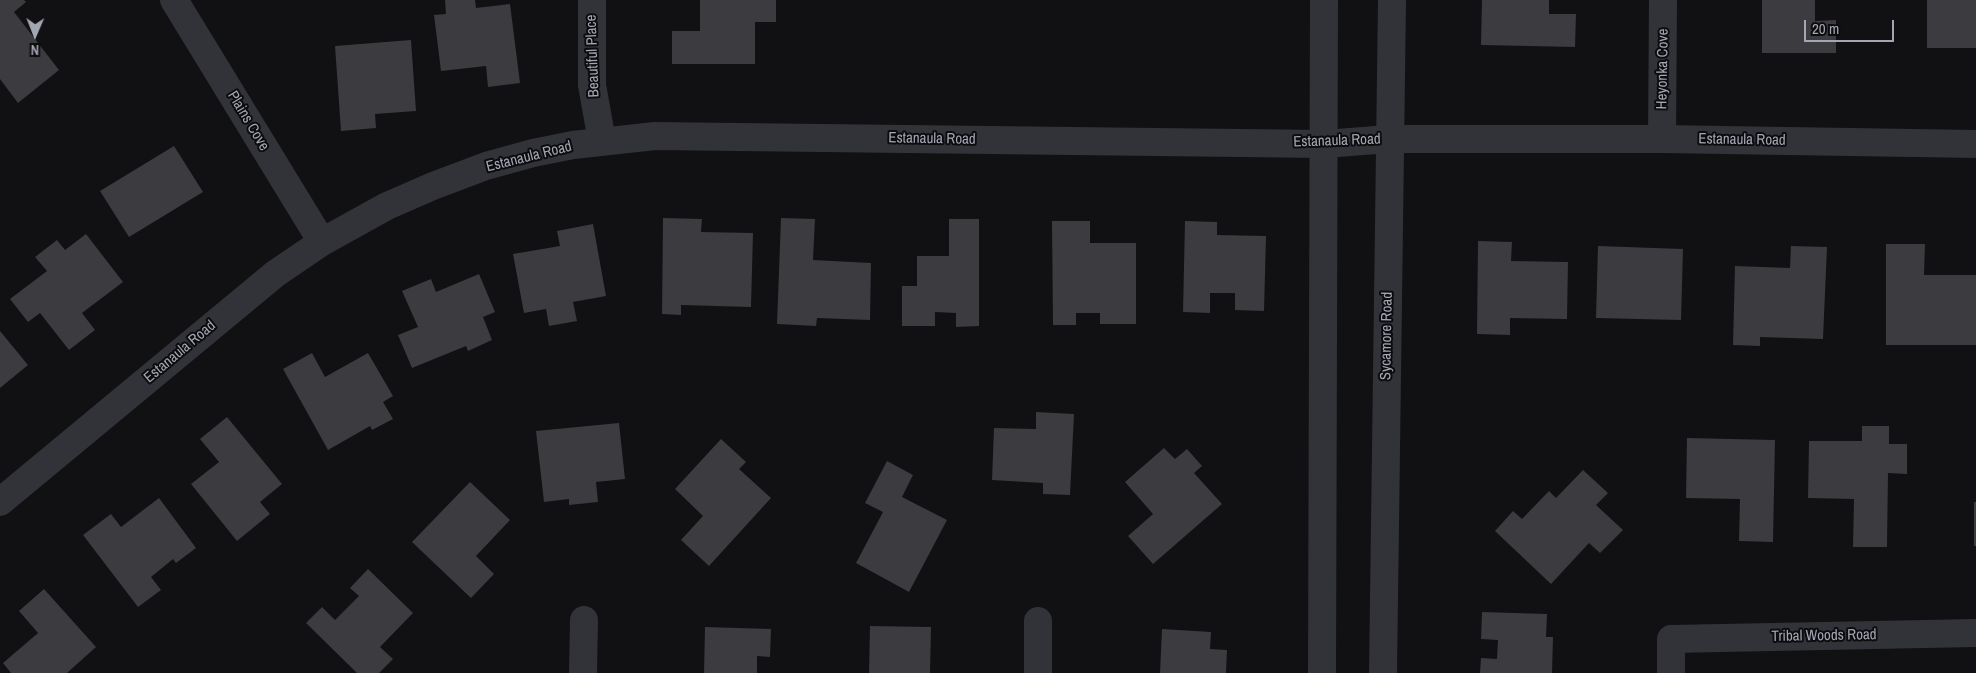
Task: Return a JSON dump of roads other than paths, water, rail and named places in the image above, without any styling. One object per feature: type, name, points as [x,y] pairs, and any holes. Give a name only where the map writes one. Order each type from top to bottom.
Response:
[{"type":"street","name":"Plains Cove","points":[[174,0],[322,242]]},
{"type":"street","name":"Beautiful Place","points":[[592,0],[592,85],[602,141]]},
{"type":"street","points":[[1322,673],[1324,0]]},
{"type":"street","name":"Sycamore Road","points":[[1383,673],[1392,0]]},
{"type":"street","name":"Heyonka Cove","points":[[1662,139],[1663,0]]},
{"type":"street","name":"Estanaula Road","points":[[0,502],[275,274],[322,242],[387,206],[486,166],[533,153],[602,141],[655,136],[1324,144],[1389,139],[1662,139],[1976,144]]},
{"type":"street","points":[[583,673],[584,620]]},
{"type":"street","points":[[1038,620],[1038,673]]},
{"type":"street","name":"Tribal Woods Road","points":[[1671,673],[1671,639],[1976,633]]}]
